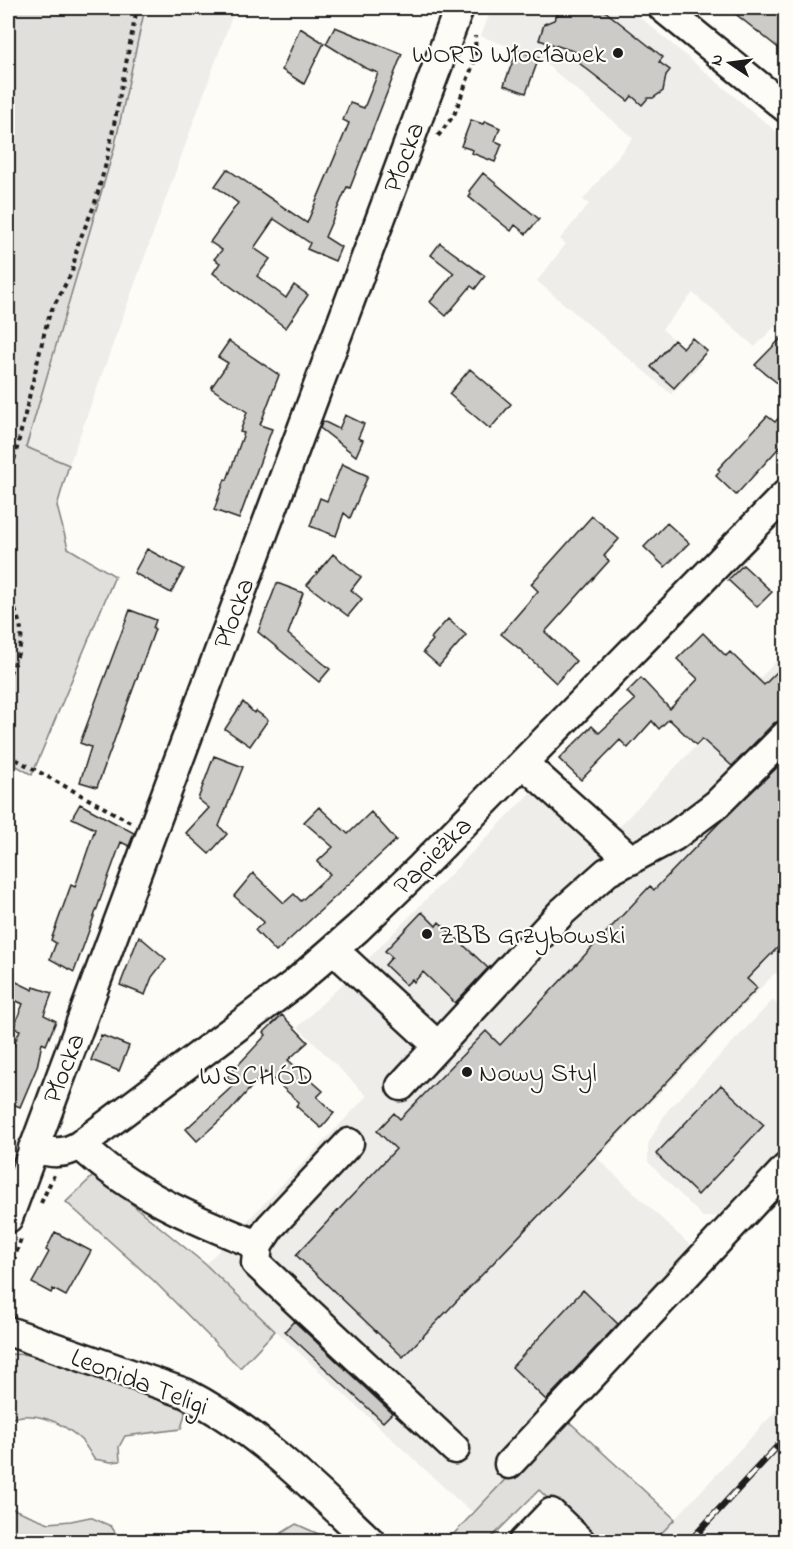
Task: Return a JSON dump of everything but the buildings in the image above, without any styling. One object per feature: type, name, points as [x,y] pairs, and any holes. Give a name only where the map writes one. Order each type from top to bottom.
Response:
[{"type":"street","name":"Płocka","points":[[8,1218],[459,8]]},
{"type":"street","points":[[663,8],[786,108]]},
{"type":"street","name":"Papieżka","points":[[33,1148],[54,1153],[72,1150],[80,1145],[294,984],[334,950],[421,867],[786,494]]},
{"type":"street","points":[[401,1086],[562,912],[608,872],[673,837],[717,804],[786,735]]},
{"type":"street","points":[[523,764],[631,860]]},
{"type":"street","points":[[334,950],[438,1046]]},
{"type":"street","points":[[349,1143],[270,1227],[258,1245],[256,1263],[455,1449]]},
{"type":"street","points":[[80,1145],[96,1160],[141,1193],[204,1224],[258,1245]]},
{"type":"street","points":[[509,1464],[786,1168]]},
{"type":"street","name":"Leonida Teligi","points":[[8,1331],[185,1393],[211,1406],[263,1443],[371,1542]]},
{"type":"street","points":[[523,1542],[551,1513],[581,1542]]},
{"type":"path","points":[[8,486],[47,321],[72,272],[78,244],[94,206],[107,160],[137,8]]},
{"type":"path","points":[[8,583],[23,636],[18,655],[8,676]]},
{"type":"path","points":[[8,611],[15,608]]},
{"type":"path","points":[[8,755],[133,824],[152,831]]},
{"type":"shaded area","points":[[8,8],[145,8],[114,149],[26,447],[69,465],[57,506],[68,548],[115,576],[32,775],[8,761]]},
{"type":"shaded area","points":[[145,8],[235,8],[69,465],[25,447],[114,149]]},
{"type":"shaded area","points":[[492,8],[629,8],[785,139],[785,316],[755,347],[693,293],[662,329],[701,364],[671,394],[537,281],[566,244],[560,239],[589,204],[583,200],[633,138],[539,58],[481,36]]},
{"type":"shaded area","points":[[785,652],[785,982],[775,973],[597,1158],[710,1264],[473,1512],[205,1265],[367,1096],[298,1027],[366,961],[534,789],[616,830]]},
{"type":"shaded area","points":[[773,1000],[785,1013],[785,1152],[723,1216],[703,1217],[648,1162],[648,1144],[667,1111]]},
{"type":"shaded area","points":[[95,1174],[205,1264],[275,1331],[240,1368],[154,1281],[66,1202]]},
{"type":"shaded area","points":[[8,1354],[41,1355],[142,1393],[168,1396],[183,1404],[185,1414],[181,1429],[125,1436],[119,1447],[120,1461],[94,1459],[81,1440],[56,1422],[37,1416],[8,1420]]},
{"type":"shaded area","points":[[785,1401],[785,1541],[654,1541],[675,1519]]},
{"type":"shaded area","points":[[564,1417],[675,1519],[654,1541],[592,1541],[539,1490],[491,1538],[494,1541],[446,1542]]},
{"type":"shaded area","points":[[8,1507],[49,1523],[90,1517],[111,1526],[121,1541],[8,1541]]},
{"type":"shaded area","points":[[296,1524],[323,1536],[328,1541],[269,1541]]},
{"type":"railway","points":[[689,1542],[786,1437]]},
{"type":"place","name":"WORD Włocławek","points":[[618,53]]},
{"type":"place","name":"ZBB Grzybowski","points":[[427,934]]},
{"type":"place","name":"Nowy Styl","points":[[467,1072]]},
{"type":"district","name":"WSCHÓD","points":[[257,1074]]}]
